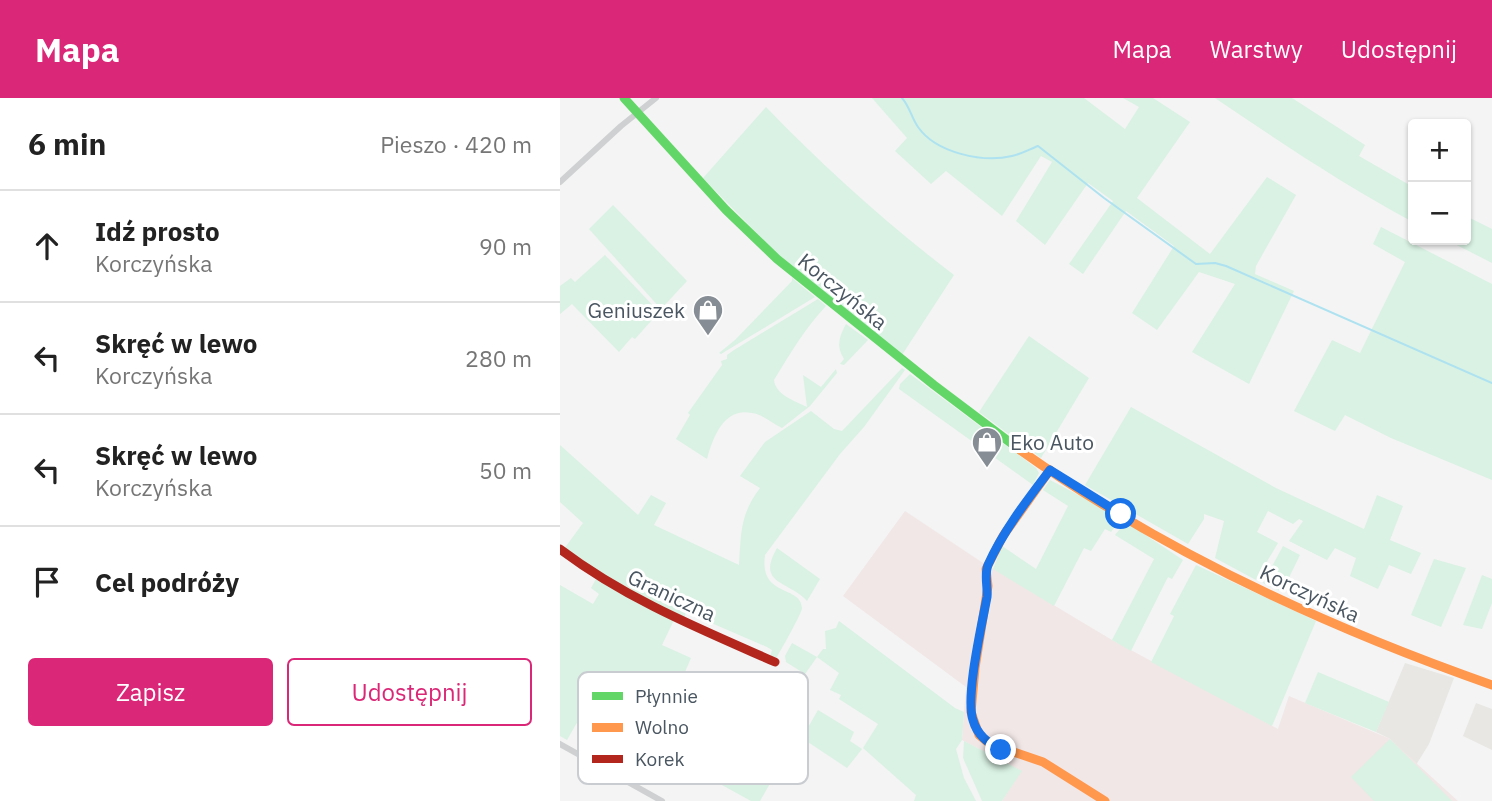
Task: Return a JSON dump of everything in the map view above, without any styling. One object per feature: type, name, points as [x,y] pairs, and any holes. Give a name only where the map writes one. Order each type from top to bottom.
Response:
[{"type":"main road","name":"Korczyńska","points":[[624,98],[726,211],[764,248],[911,368],[1082,492],[1193,555],[1273,596],[1394,651],[1492,685]]},
{"type":"main road","points":[[1050,470],[1003,536],[986,569],[988,586],[971,712],[979,735],[990,744],[1043,762],[1105,801]]},
{"type":"main road","name":"Graniczna","points":[[560,549],[601,580],[632,597],[775,662]]},
{"type":"street","points":[[560,182],[656,98]]},
{"type":"street","points":[[560,744],[578,754]]},
{"type":"street","points":[[632,784],[662,801]]},
{"type":"shaded area","points":[[905,511],[980,561],[1112,640],[1278,729],[1289,696],[1390,739],[1458,801],[1002,801],[1021,771],[962,740],[966,687],[843,596]]},
{"type":"shaded area","points":[[1405,663],[1454,678],[1429,744],[1416,765],[1390,739],[1376,732]]},
{"type":"shaded area","points":[[1476,703],[1492,709],[1492,750],[1463,736]]},
{"type":"green space","points":[[872,98],[1084,98],[1125,129],[1139,107],[1123,98],[1153,98],[1190,122],[1137,198],[1210,254],[1267,177],[1296,195],[1256,266],[1255,274],[1294,291],[1249,384],[1192,352],[1235,284],[1199,272],[1157,330],[1132,313],[1174,246],[1126,211],[1083,274],[1069,264],[1113,201],[1088,183],[1045,245],[1016,221],[1052,162],[1041,156],[1002,216],[946,171],[931,184],[895,151],[907,138]]},
{"type":"green space","points":[[1215,98],[1292,98],[1365,145],[1359,156],[1408,184],[1408,219],[1337,178]]},
{"type":"green space","points":[[766,107],[857,194],[954,275],[902,355],[780,257],[703,178]]},
{"type":"green space","points":[[613,205],[687,281],[661,309],[589,229]]},
{"type":"green space","points":[[1471,218],[1492,229],[1492,263],[1457,245],[1471,245]]},
{"type":"green space","points":[[1381,227],[1408,241],[1408,245],[1416,245],[1492,284],[1492,480],[1391,438],[1345,415],[1335,431],[1294,411],[1332,340],[1360,353],[1405,262],[1373,244]]},
{"type":"green space","points":[[605,255],[659,312],[635,339],[632,337],[619,352],[572,304],[560,314],[560,286],[571,278],[575,282]]},
{"type":"green space","points":[[792,278],[815,297],[719,353],[735,340]]},
{"type":"green space","points":[[818,299],[826,306],[805,332],[774,380],[778,390],[807,407],[803,375],[821,387],[836,369],[837,373],[810,406],[782,428],[756,414],[742,412],[734,415],[727,419],[716,433],[707,459],[676,439],[690,415],[688,413],[722,365],[721,361],[727,359],[727,355]]},
{"type":"green space","points":[[846,324],[868,340],[844,365],[840,364],[844,359],[839,342]]},
{"type":"green space","points":[[1029,336],[1089,378],[1041,458],[979,412]]},
{"type":"green space","points":[[902,368],[905,370],[864,427],[840,454],[765,555],[768,578],[774,585],[795,596],[802,608],[777,657],[770,657],[772,650],[767,647],[686,612],[684,619],[624,590],[564,549],[583,523],[560,502],[560,445],[638,515],[651,495],[666,503],[654,525],[739,565],[745,516],[760,488],[740,476],[765,442],[811,411],[834,429],[842,431]]},
{"type":"green space","points":[[910,374],[1036,468],[1039,473],[1033,485],[899,389],[900,384]]},
{"type":"green space","points":[[1131,407],[1276,488],[1364,529],[1377,495],[1403,506],[1390,540],[1421,553],[1411,574],[1389,565],[1378,589],[1350,576],[1356,558],[1335,548],[1327,560],[1289,541],[1303,521],[1299,519],[1293,524],[1268,511],[1257,532],[1278,543],[1256,580],[1215,558],[1224,521],[1204,514],[1204,519],[1188,544],[1085,485]]},
{"type":"green space","points":[[1050,480],[1122,518],[1111,532],[1105,529],[1091,551],[1084,548],[1054,606],[993,569],[1002,546],[1036,569],[1068,506],[1043,490]]},
{"type":"green space","points":[[1124,524],[1129,524],[1183,560],[1172,579],[1168,577],[1131,651],[1112,640],[1154,559],[1115,535]]},
{"type":"green space","points":[[1283,546],[1300,555],[1282,592],[1263,583]]},
{"type":"green space","points":[[777,548],[820,579],[807,601],[772,575],[771,560]]},
{"type":"green space","points":[[1434,559],[1466,568],[1441,627],[1411,615]]},
{"type":"green space","points":[[1196,565],[1316,621],[1272,726],[1151,662],[1174,616],[1170,614]]},
{"type":"green space","points":[[1482,575],[1492,579],[1492,603],[1482,629],[1463,625]]},
{"type":"green space","points":[[596,579],[675,618],[662,645],[691,658],[685,672],[578,672],[578,721],[567,740],[560,736],[560,585],[593,604],[599,594],[591,588]]},
{"type":"green space","points":[[839,621],[964,712],[962,740],[956,749],[964,778],[976,801],[914,801],[916,795],[863,748],[878,724],[839,699],[841,695],[830,690],[839,673],[817,657],[826,649],[825,631],[836,628]]},
{"type":"green space","points":[[792,643],[817,657],[806,672],[786,662],[785,656]]},
{"type":"green space","points":[[1318,672],[1389,702],[1376,732],[1305,703]]},
{"type":"green space","points":[[818,710],[854,732],[850,741],[862,749],[847,768],[808,742],[808,728]]},
{"type":"green space","points":[[1390,739],[1452,801],[1374,801],[1351,777]]},
{"type":"green space","points":[[964,741],[1022,771],[1002,801],[982,801],[963,758]]},
{"type":"green space","points":[[720,784],[770,784],[760,801],[751,801]]},
{"type":"waterway","points":[[902,98],[926,136],[948,149],[974,157],[1000,158],[1038,146],[1104,198],[1196,264],[1215,263],[1226,266],[1492,383]]},
{"type":"traffic: fast","points":[[624,98],[726,210],[777,259],[1020,450]]},
{"type":"traffic: slow","points":[[1020,450],[1131,522],[1248,584],[1368,638],[1492,685]]},
{"type":"traffic: slow","points":[[1050,470],[1003,536],[986,569],[988,586],[971,712],[979,735],[990,744],[1043,762],[1105,801]]},
{"type":"traffic: jam","points":[[560,549],[637,598],[775,662]]},
{"type":"place","name":"Geniuszek","points":[[708,337]]},
{"type":"place","name":"Eko Auto","points":[[987,469]]},
{"type":"route","points":[[1001,750],[979,735],[971,712],[988,586],[986,569],[1003,536],[1050,470],[1121,514]]}]
